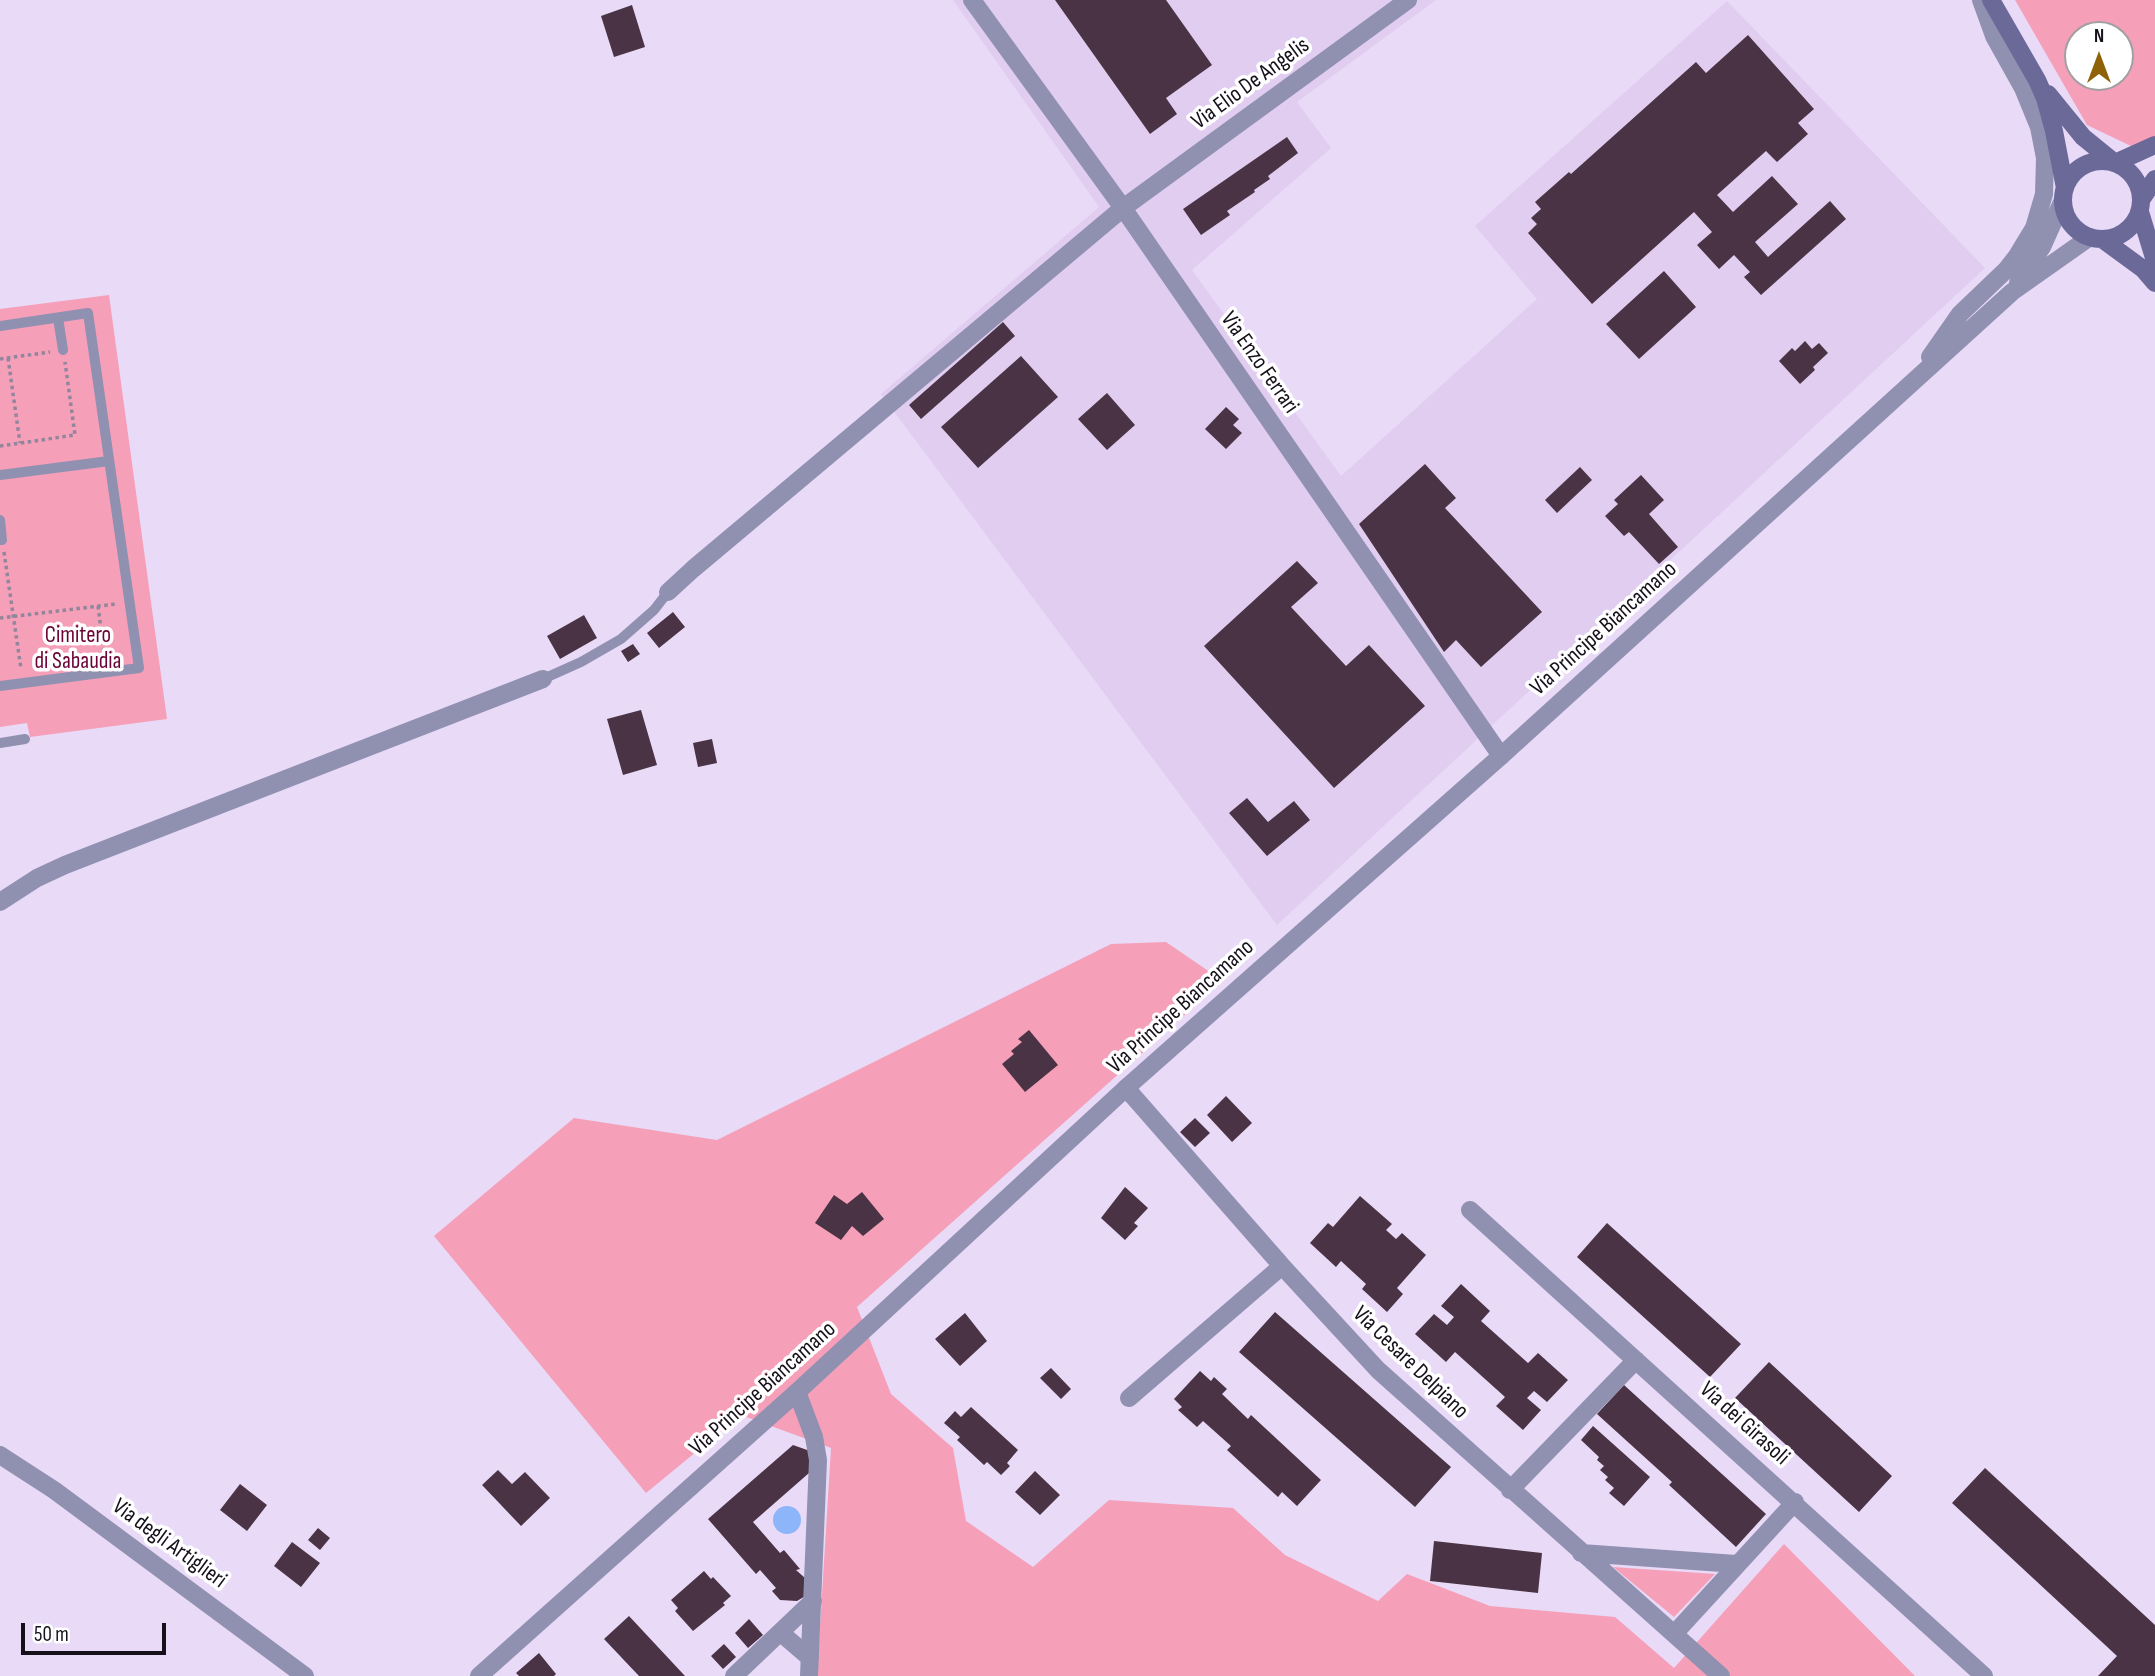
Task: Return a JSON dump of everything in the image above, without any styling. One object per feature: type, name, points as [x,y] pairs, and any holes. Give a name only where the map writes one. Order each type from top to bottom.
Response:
[{"type":"main road","points":[[1991,0],[2037,80],[2083,137],[2133,175],[2140,188],[2141,206],[2155,261]]},
{"type":"main road","points":[[2037,80],[2053,124],[2065,212],[2071,223],[2143,270],[2155,283]]},
{"type":"main road","points":[[2064,194],[2071,177],[2079,168],[2102,161],[2115,163],[2155,145]]},
{"type":"main road","points":[[2096,238],[2114,237],[2126,232],[2134,223],[2155,179]]},
{"type":"street","name":"Via Enzo Ferrari","points":[[972,0],[1123,208],[1500,756]]},
{"type":"street","name":"Via Elio De Angelis","points":[[668,592],[1123,208],[1408,0]]},
{"type":"street","name":"Via Principe Biancamano","points":[[1918,377],[1956,319],[2017,256],[2034,228],[2044,194],[2045,158],[2039,127],[2023,88],[1994,36],[1981,0]]},
{"type":"street","name":"Via Principe Biancamano","points":[[2012,292],[2042,247],[2064,194]]},
{"type":"street","name":"Via Principe Biancamano","points":[[480,1676],[797,1392],[1126,1088],[1500,756],[2012,292],[2096,238]]},
{"type":"street","points":[[0,902],[37,878],[65,865],[543,678]]},
{"type":"street","name":"Via Cesare Delpiano","points":[[1126,1088],[1282,1266],[1378,1370],[1721,1676]]},
{"type":"street","name":"Via dei Girasoli","points":[[1470,1210],[1984,1676]]},
{"type":"street","points":[[1129,1398],[1282,1266]]},
{"type":"street","points":[[1510,1490],[1636,1360]]},
{"type":"street","points":[[797,1392],[817,1453],[810,1667]]},
{"type":"street","name":"Via degli Artiglieri","points":[[0,1455],[65,1497],[305,1676]]},
{"type":"street","points":[[1674,1634],[1794,1502]]},
{"type":"street","points":[[1581,1553],[1737,1564]]},
{"type":"street","points":[[734,1676],[813,1601]]},
{"type":"street","points":[[781,1633],[810,1667]]},
{"type":"lane","points":[[0,326],[88,313],[139,668],[0,686]]},
{"type":"lane","points":[[58,318],[63,350]]},
{"type":"lane","points":[[0,475],[109,461]]},
{"type":"lane","points":[[0,520],[1,540]]},
{"type":"lane","points":[[543,678],[581,662],[621,639],[646,618],[668,592]]},
{"type":"lane","points":[[0,743],[25,738]]},
{"type":"path","points":[[0,359],[63,350],[75,435],[0,446]]},
{"type":"path","points":[[8,358],[20,443]]},
{"type":"path","points":[[1,540],[23,683]]},
{"type":"path","points":[[0,618],[130,602]]},
{"type":"path","points":[[98,606],[107,673]]},
{"type":"shaded area","points":[[953,0],[1436,0],[1297,102],[1331,148],[1192,270],[1341,476],[1537,299],[1475,226],[1727,1],[1985,268],[1277,925],[881,394],[1099,207]]},
{"type":"green space","points":[[2015,0],[2155,0],[2155,136],[2133,147],[2087,125],[2067,91],[2134,91],[2134,21],[2064,21],[2064,85]]},
{"type":"green space","name":"Cimitero di Sabaudia","points":[[109,295],[167,719],[30,737],[27,723],[0,727],[0,309]]},
{"type":"green space","points":[[1166,942],[1223,981],[857,1307],[891,1394],[953,1448],[966,1521],[1033,1567],[1109,1500],[1233,1508],[1285,1555],[1378,1601],[1407,1574],[1490,1606],[1615,1617],[1674,1668],[1784,1544],[1915,1676],[817,1676],[831,1448],[741,1415],[646,1493],[434,1236],[574,1118],[717,1140],[1111,944]]},
{"type":"green space","points":[[1613,1567],[1715,1574],[1674,1617]]},
{"type":"water","points":[[787,1506],[797,1510],[801,1520],[797,1530],[787,1534],[777,1530],[773,1520],[777,1510]]},
{"type":"building","points":[[1055,0],[1166,0],[1212,65],[1166,98],[1177,114],[1150,134]]},
{"type":"building","points":[[632,5],[645,47],[614,57],[601,16]]},
{"type":"building","points":[[1748,35],[1814,109],[1798,123],[1808,134],[1777,162],[1766,151],[1717,195],[1733,212],[1772,176],[1798,204],[1755,242],[1768,257],[1830,201],[1846,219],[1761,295],[1744,277],[1750,272],[1734,255],[1719,269],[1697,245],[1712,232],[1694,212],[1592,304],[1528,233],[1537,224],[1531,218],[1541,209],[1535,202],[1569,172],[1571,174],[1696,62],[1706,73]]},
{"type":"building","points":[[1287,137],[1298,153],[1268,176],[1270,179],[1254,190],[1255,192],[1227,211],[1230,215],[1201,235],[1183,209]]},
{"type":"building","points":[[1664,271],[1696,307],[1639,359],[1606,324]]},
{"type":"building","points":[[1003,322],[1015,336],[921,419],[909,405]]},
{"type":"building","points":[[1805,341],[1812,349],[1819,343],[1828,353],[1800,384],[1779,361],[1792,348],[1795,351]]},
{"type":"building","points":[[1021,356],[1058,397],[978,468],[941,427]]},
{"type":"building","points":[[1107,393],[1135,425],[1107,450],[1078,419]]},
{"type":"building","points":[[1226,407],[1239,419],[1233,425],[1242,433],[1226,449],[1205,429]]},
{"type":"building","points":[[1425,464],[1456,498],[1445,508],[1542,612],[1481,667],[1456,640],[1444,652],[1359,524]]},
{"type":"building","points":[[1580,467],[1592,480],[1557,513],[1545,500]]},
{"type":"building","points":[[1641,475],[1664,500],[1649,514],[1678,547],[1659,564],[1629,532],[1624,536],[1605,516],[1618,504],[1614,500]]},
{"type":"building","points":[[1297,561],[1318,583],[1291,607],[1346,666],[1369,645],[1425,706],[1334,788],[1204,646]]},
{"type":"building","points":[[673,612],[685,627],[659,648],[647,633]]},
{"type":"building","points":[[584,615],[597,638],[560,659],[547,636]]},
{"type":"building","points":[[633,644],[640,654],[628,662],[621,651]]},
{"type":"building","points":[[641,710],[657,765],[623,775],[607,719]]},
{"type":"building","points":[[712,739],[717,763],[698,767],[693,743]]},
{"type":"building","points":[[1247,798],[1268,822],[1294,801],[1310,820],[1267,856],[1229,813]]},
{"type":"building","points":[[1029,1030],[1058,1065],[1025,1092],[1002,1064],[1014,1054],[1011,1051],[1022,1042],[1018,1039]]},
{"type":"building","points":[[1226,1096],[1252,1123],[1232,1142],[1207,1115]]},
{"type":"building","points":[[1195,1118],[1210,1133],[1195,1147],[1180,1132]]},
{"type":"building","points":[[1125,1187],[1148,1208],[1134,1223],[1138,1226],[1125,1240],[1101,1218]]},
{"type":"building","points":[[862,1192],[884,1219],[863,1236],[852,1226],[841,1240],[815,1223],[834,1195],[847,1204]]},
{"type":"building","points":[[1360,1196],[1392,1224],[1386,1230],[1396,1239],[1402,1233],[1426,1255],[1397,1288],[1403,1294],[1387,1312],[1362,1289],[1366,1284],[1341,1261],[1336,1267],[1310,1243],[1328,1223],[1333,1227]]},
{"type":"building","points":[[1607,1223],[1741,1344],[1710,1377],[1577,1257]]},
{"type":"building","points":[[1461,1284],[1490,1311],[1481,1321],[1528,1363],[1538,1353],[1568,1380],[1547,1402],[1534,1391],[1527,1398],[1541,1410],[1523,1430],[1496,1406],[1505,1397],[1455,1352],[1446,1362],[1415,1334],[1434,1314],[1447,1325],[1454,1317],[1441,1306]]},
{"type":"building","points":[[1275,1312],[1451,1467],[1415,1507],[1239,1352]]},
{"type":"building","points":[[965,1313],[987,1341],[960,1366],[935,1339]]},
{"type":"building","points":[[1769,1362],[1892,1476],[1859,1512],[1735,1398]]},
{"type":"building","points":[[1051,1368],[1071,1389],[1061,1399],[1040,1378]]},
{"type":"building","points":[[1200,1371],[1211,1381],[1214,1377],[1227,1389],[1222,1394],[1248,1419],[1251,1415],[1321,1480],[1297,1506],[1282,1492],[1278,1497],[1227,1450],[1231,1446],[1203,1421],[1197,1427],[1178,1410],[1182,1407],[1174,1399]]},
{"type":"building","points":[[1624,1385],[1766,1514],[1736,1547],[1669,1485],[1672,1482],[1597,1414]]},
{"type":"building","points":[[971,1407],[1018,1450],[1007,1463],[1010,1466],[1001,1475],[987,1462],[984,1465],[957,1440],[960,1437],[944,1423],[955,1411],[961,1417]]},
{"type":"building","points":[[1593,1426],[1650,1477],[1624,1506],[1609,1493],[1614,1488],[1605,1480],[1608,1477],[1600,1470],[1604,1466],[1597,1460],[1599,1457],[1581,1440]]},
{"type":"building","points":[[793,1445],[810,1451],[809,1473],[753,1522],[780,1553],[784,1550],[800,1569],[796,1570],[805,1578],[807,1595],[797,1601],[780,1600],[772,1591],[776,1588],[760,1570],[756,1574],[708,1519]]},
{"type":"building","points":[[1985,1468],[2155,1625],[2155,1676],[2098,1676],[2117,1656],[1952,1503]]},
{"type":"building","points":[[498,1470],[512,1484],[525,1472],[550,1498],[521,1526],[482,1485]]},
{"type":"building","points":[[1035,1471],[1060,1495],[1040,1515],[1015,1492]]},
{"type":"building","points":[[240,1484],[267,1505],[247,1531],[220,1510]]},
{"type":"building","points":[[318,1528],[330,1538],[320,1550],[308,1540]]},
{"type":"building","points":[[1434,1541],[1542,1553],[1538,1593],[1430,1581]]},
{"type":"building","points":[[292,1542],[320,1563],[301,1587],[274,1566]]},
{"type":"building","points":[[704,1571],[731,1596],[723,1603],[725,1605],[693,1631],[675,1611],[678,1608],[671,1600]]},
{"type":"building","points":[[629,1616],[685,1676],[639,1676],[604,1639]]},
{"type":"building","points":[[749,1619],[763,1635],[748,1648],[735,1633]]},
{"type":"building","points":[[724,1644],[736,1657],[723,1669],[711,1656]]},
{"type":"building","points":[[539,1653],[556,1674],[554,1676],[519,1676],[516,1673]]}]
